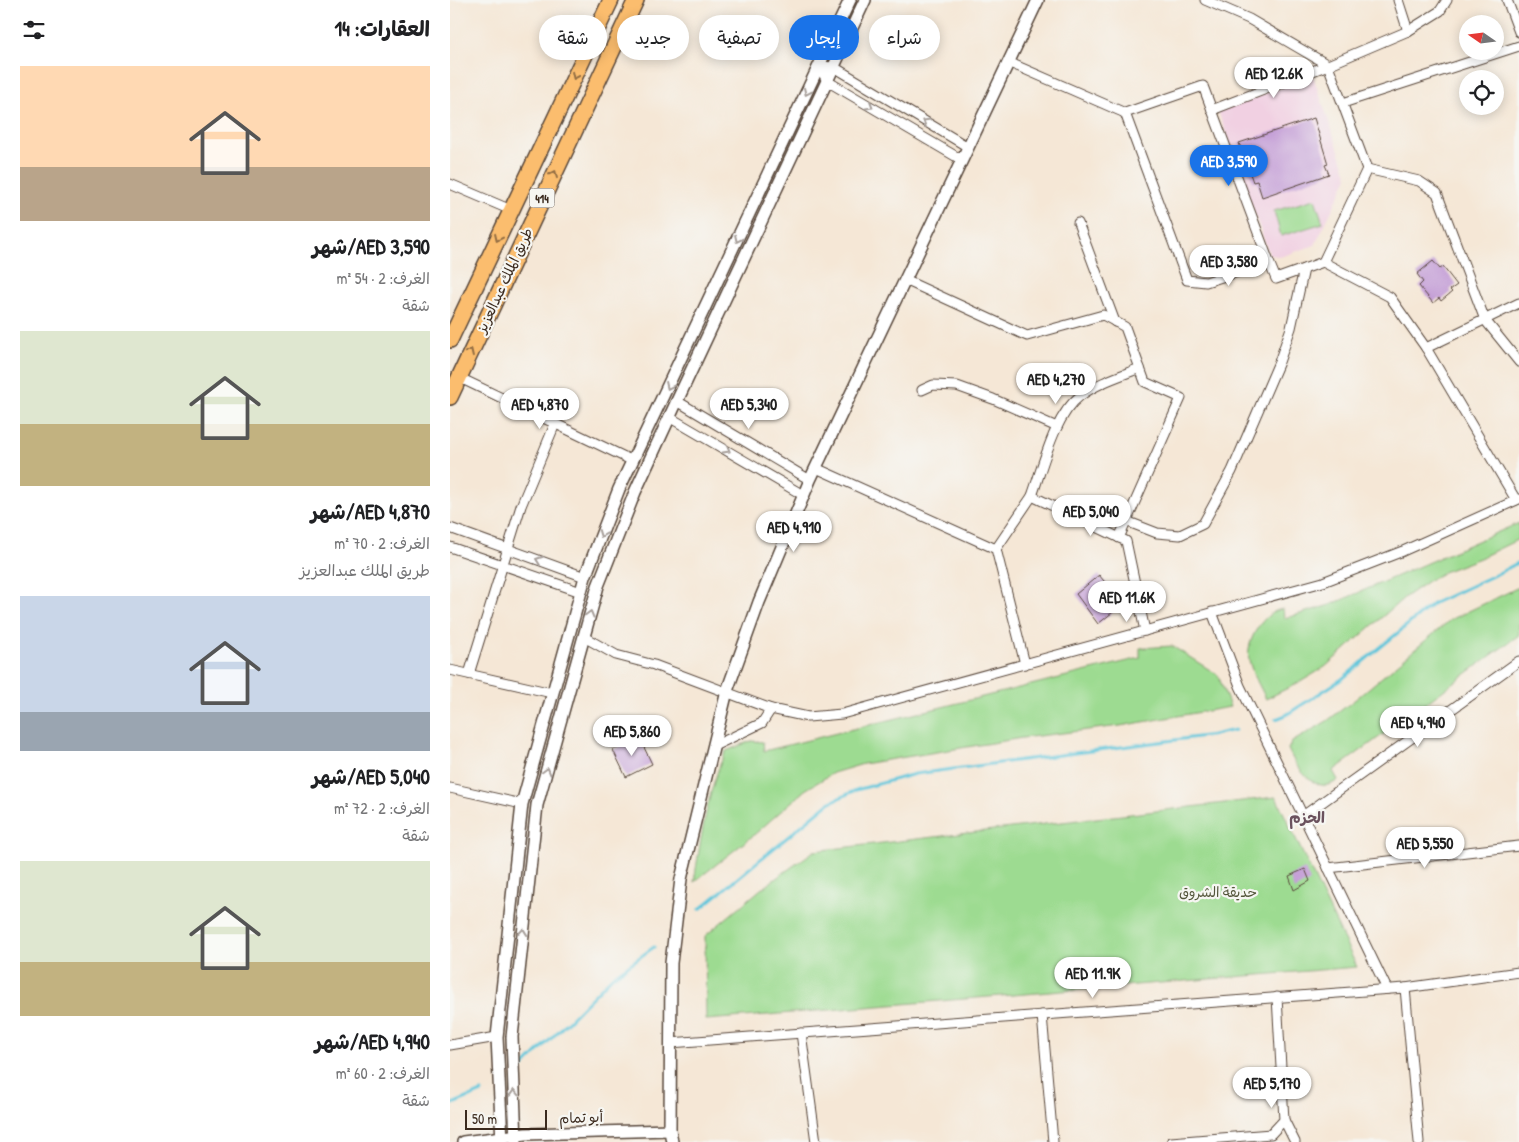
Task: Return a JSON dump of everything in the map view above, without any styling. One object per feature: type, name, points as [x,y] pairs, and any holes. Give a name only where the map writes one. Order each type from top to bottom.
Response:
[{"type":"highway","name":"طريق الملك عبدالعزيز","points":[[450,340],[611,0]]},
{"type":"highway","name":"طريق الملك عبدالعزيز","points":[[450,397],[636,0]]},
{"type":"street","points":[[502,1139],[497,1037],[522,804],[585,577],[620,489],[850,0]]},
{"type":"street","points":[[516,1138],[512,1036],[537,805],[598,586],[635,492],[669,416],[865,0]]},
{"type":"street","points":[[672,1142],[670,1130],[671,963],[681,879],[727,692],[759,602],[810,480],[1038,0]]},
{"type":"street","points":[[1008,62],[1125,114],[1203,86],[1276,279],[1323,262],[1367,169],[1328,65],[1249,19],[1204,0]]},
{"type":"street","points":[[1398,0],[1408,31]]},
{"type":"street","points":[[1212,110],[1328,65],[1408,31],[1440,11],[1447,0]]},
{"type":"street","points":[[1507,0],[1519,32]]},
{"type":"street","points":[[1343,103],[1519,46]]},
{"type":"street","points":[[819,66],[834,67],[968,147]]},
{"type":"street","points":[[819,66],[827,81],[962,160]]},
{"type":"street","points":[[1125,114],[1187,280],[1206,282],[1269,262]]},
{"type":"street","points":[[1367,169],[1419,181],[1437,193],[1485,320],[1519,362]]},
{"type":"street","points":[[450,184],[511,210]]},
{"type":"street","points":[[1078,223],[1115,322]]},
{"type":"street","points":[[584,637],[616,655],[654,665],[771,709],[808,717],[842,714],[1323,582],[1403,551],[1518,500],[1426,348],[1390,297],[1323,262]]},
{"type":"street","points":[[1126,521],[1157,533],[1180,535],[1203,524],[1232,471],[1279,362],[1291,328],[1304,269]]},
{"type":"street","points":[[905,280],[1027,336],[1103,315],[1125,327],[1145,382],[1181,398],[1119,538]]},
{"type":"street","points":[[1426,348],[1519,303]]},
{"type":"street","points":[[1025,664],[996,548],[1032,496],[1060,419],[1070,404],[1082,394],[1140,368]]},
{"type":"street","points":[[458,377],[633,461]]},
{"type":"street","points":[[922,390],[933,386],[957,386],[993,399],[1057,427]]},
{"type":"street","points":[[676,401],[810,480]]},
{"type":"street","points":[[669,416],[804,495]]},
{"type":"street","points":[[468,674],[521,506],[555,424]]},
{"type":"street","points":[[816,468],[996,548]]},
{"type":"street","points":[[1032,496],[1126,541],[1145,631]]},
{"type":"street","points":[[450,528],[585,577]]},
{"type":"street","points":[[450,547],[581,592]]},
{"type":"street","points":[[1212,612],[1240,686],[1387,989]]},
{"type":"street","points":[[1303,816],[1519,661]]},
{"type":"street","points":[[450,670],[552,693]]},
{"type":"street","points":[[714,746],[762,723],[771,709]]},
{"type":"street","points":[[450,788],[522,804]]},
{"type":"street","points":[[1328,868],[1519,846]]},
{"type":"street","points":[[670,1043],[1404,988],[1519,972]]},
{"type":"street","points":[[1404,988],[1419,1142]]},
{"type":"street","points":[[1278,997],[1284,1120],[1295,1142]]},
{"type":"street","points":[[1042,1015],[1053,1142]]},
{"type":"street","points":[[801,1034],[816,1142]]},
{"type":"street","points":[[450,1045],[497,1037]]},
{"type":"street","points":[[1171,1142],[1271,1134],[1284,1120]]},
{"type":"street","name":"أبو تمام","points":[[463,1142],[670,1130]]},
{"type":"shaded area","points":[[1313,76],[1348,177],[1315,245],[1280,257],[1269,254],[1218,111]]},
{"type":"green space","points":[[1315,199],[1323,223],[1281,236],[1274,211]]},
{"type":"green space","points":[[1519,523],[1519,539],[1431,579],[1405,597],[1325,667],[1266,699],[1252,670],[1249,652],[1250,644],[1257,628],[1269,615],[1283,609],[1284,617],[1286,618],[1330,605]]},
{"type":"green space","points":[[1519,587],[1519,635],[1333,771],[1338,780],[1330,785],[1322,785],[1314,783],[1307,778],[1296,764],[1288,749],[1292,742],[1327,721],[1357,698],[1450,620]]},
{"type":"green space","points":[[1172,646],[1218,675],[1230,707],[1120,726],[1022,738],[863,764],[833,773],[805,790],[755,834],[694,882],[702,833],[714,781],[726,751],[751,741],[763,742],[764,751],[1140,658],[1140,648]]},
{"type":"green space","name":"حديقة الشروق","points":[[1276,797],[1357,967],[706,1020],[705,936],[761,889],[814,851]]},
{"type":"building","points":[[1314,118],[1328,164],[1325,165],[1329,174],[1262,197],[1257,181],[1253,182],[1239,143]]},
{"type":"building","points":[[1433,261],[1440,269],[1443,267],[1457,285],[1441,301],[1439,298],[1433,303],[1419,286],[1423,282],[1417,274]]},
{"type":"building","points":[[1099,575],[1123,604],[1098,624],[1076,594]]},
{"type":"building","points":[[639,737],[652,764],[626,777],[613,750]]},
{"type":"building","points":[[1305,869],[1310,881],[1294,890],[1289,876]]},
{"type":"waterway","points":[[1276,719],[1286,715],[1342,679],[1434,603],[1519,562]]},
{"type":"waterway","points":[[700,909],[829,803],[856,790],[915,774],[1213,735],[1235,730]]},
{"type":"waterway","points":[[522,1068],[612,977],[654,947]]},
{"type":"waterway","points":[[450,1105],[482,1092]]},
{"type":"district","name":"الحزم","points":[[1307,817]]}]
